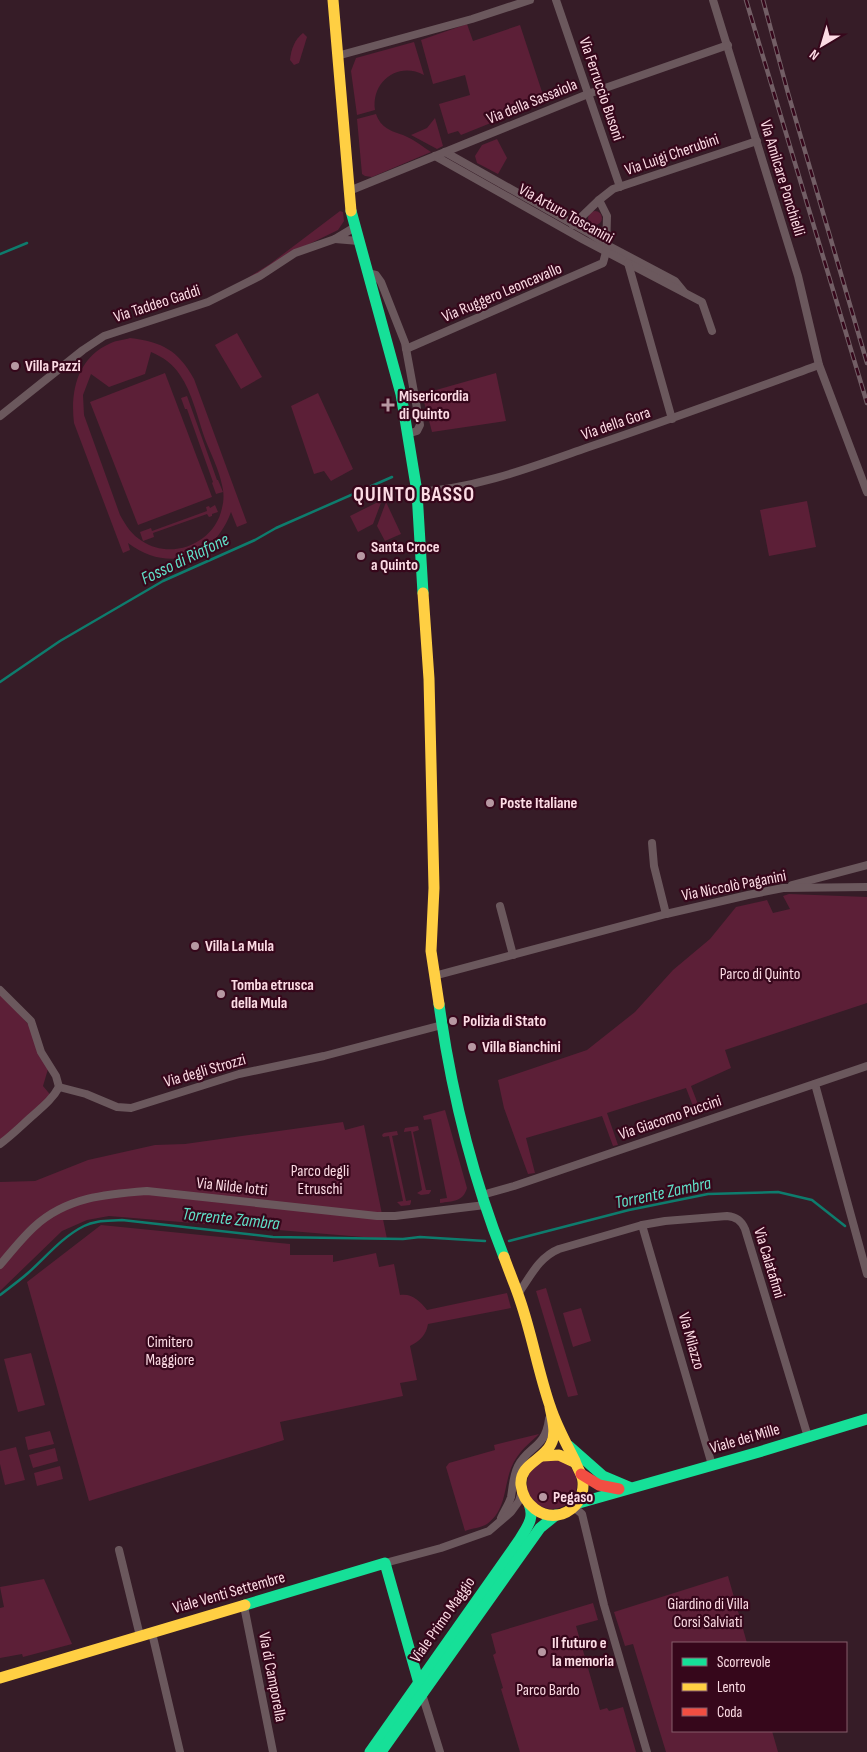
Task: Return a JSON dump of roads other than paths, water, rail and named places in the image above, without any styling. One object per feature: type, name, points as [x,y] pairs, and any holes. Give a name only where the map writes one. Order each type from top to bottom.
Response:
[{"type":"main road","points":[[333,0],[349,191],[355,227],[394,367],[417,492],[429,678],[434,888],[431,945],[442,1025],[460,1120],[483,1200],[518,1294],[550,1407],[574,1462],[587,1479],[605,1487],[614,1489],[631,1487]]},
{"type":"main road","points":[[550,1407],[553,1439],[548,1450],[532,1462],[524,1471],[522,1489],[529,1504],[540,1512],[556,1515],[565,1514],[577,1506],[631,1487]]},
{"type":"main road","name":"Viale dei Mille","points":[[631,1487],[867,1419]]},
{"type":"main road","points":[[565,1442],[601,1476],[614,1483],[631,1487]]},
{"type":"main road","points":[[540,1456],[557,1454],[574,1462]]},
{"type":"main road","points":[[577,1506],[583,1493],[582,1474]]},
{"type":"main road","name":"Viale Primo Maggio","points":[[370,1752],[520,1539],[532,1519],[533,1513],[529,1504]]},
{"type":"main road","name":"Viale Primo Maggio","points":[[381,1752],[540,1528],[556,1515]]},
{"type":"main road","points":[[385,1563],[422,1694]]},
{"type":"main road","name":"Viale Venti Settembre","points":[[0,1678],[385,1563]]},
{"type":"street","points":[[337,56],[472,19],[530,0]]},
{"type":"street","name":"Via Ferruccio Busoni","points":[[556,0],[620,187]]},
{"type":"street","name":"Via Amilcare Ponchielli","points":[[713,0],[798,276],[819,365],[867,492]]},
{"type":"street","name":"Via della Sassaiola","points":[[349,191],[588,94],[728,45]]},
{"type":"street","name":"Via Luigi Cherubini","points":[[599,200],[608,192],[620,187],[756,141]]},
{"type":"street","name":"Via Arturo Toscanini","points":[[445,152],[573,225],[606,252],[675,281],[685,293]]},
{"type":"street","name":"Via Arturo Toscanini","points":[[435,156],[671,288],[702,302],[712,332]]},
{"type":"street","name":"Via Arturo Toscanini","points":[[573,225],[599,200],[606,212],[607,219],[606,252]]},
{"type":"street","name":"Via Taddeo Gaddi","points":[[0,416],[82,350],[104,336],[208,302],[260,276],[296,253],[335,239],[355,227]]},
{"type":"street","name":"Via Taddeo Gaddi","points":[[335,239],[359,241]]},
{"type":"street","name":"Via Ruggero Leoncavallo","points":[[406,349],[601,265],[606,252]]},
{"type":"street","points":[[628,263],[672,419]]},
{"type":"street","points":[[367,273],[376,275],[381,282],[406,349],[420,425],[417,431],[407,434]]},
{"type":"street","name":"Via della Gora","points":[[417,492],[434,491],[502,476],[672,419],[819,365]]},
{"type":"street","name":"Via Niccolò Paganini","points":[[652,843],[654,866],[666,914]]},
{"type":"street","points":[[783,888],[867,865]]},
{"type":"street","name":"Via Niccolò Paganini","points":[[434,976],[666,914],[783,888],[867,887]]},
{"type":"street","points":[[500,906],[514,955]]},
{"type":"street","points":[[0,990],[31,1021],[41,1052],[56,1076],[59,1087],[53,1098],[18,1131],[0,1144]]},
{"type":"street","name":"Via degli Strozzi","points":[[59,1087],[86,1094],[128,1109],[239,1074],[324,1056],[442,1025]]},
{"type":"street","name":"Via Giacomo Puccini","points":[[483,1200],[514,1186],[867,1066]]},
{"type":"street","points":[[815,1084],[867,1274]]},
{"type":"street","name":"Via Nilde Iotti","points":[[0,1265],[43,1219],[76,1202],[110,1194],[147,1192],[348,1213],[395,1216],[483,1200]]},
{"type":"street","name":"Via Calatafimi","points":[[518,1294],[538,1264],[553,1251],[642,1225],[727,1216],[736,1218],[742,1224],[808,1437]]},
{"type":"street","name":"Via Milazzo","points":[[642,1225],[712,1465]]},
{"type":"street","points":[[498,1523],[510,1498],[514,1474],[518,1466],[527,1454],[539,1444],[547,1431],[550,1407]]},
{"type":"street","name":"Viale Venti Settembre","points":[[385,1563],[489,1531],[511,1512],[519,1501],[522,1489]]},
{"type":"street","points":[[577,1506],[582,1514],[604,1605],[647,1752]]},
{"type":"street","points":[[119,1550],[180,1752]]},
{"type":"street","name":"Via di Camporella","points":[[244,1606],[273,1752]]},
{"type":"street","points":[[422,1694],[440,1752]]},
{"type":"waterway","points":[[0,254],[27,243]]},
{"type":"waterway","name":"Fosso di Riafone","points":[[0,682],[60,641],[163,581],[255,540],[276,528],[392,477]]},
{"type":"waterway","name":"Torrente Zambra","points":[[509,1241],[629,1210],[708,1194],[778,1192],[812,1200],[845,1226]]},
{"type":"waterway","name":"Torrente Zambra","points":[[0,1295],[28,1273],[68,1236],[88,1224],[102,1221],[122,1220],[273,1237],[403,1239],[420,1237],[485,1241]]},
{"type":"railway","points":[[746,0],[867,403]]},
{"type":"railway","points":[[763,0],[788,93],[867,363]]},
{"type":"place","name":"Villa Pazzi","points":[[15,366]]},
{"type":"place","name":"Misericordia di Quinto","points":[[388,405]]},
{"type":"place","name":"Santa Croce a Quinto","points":[[361,556]]},
{"type":"place","name":"Poste Italiane","points":[[490,803]]},
{"type":"place","name":"Villa La Mula","points":[[195,946]]},
{"type":"place","name":"Tomba etrusca della Mula","points":[[221,994]]},
{"type":"place","name":"Polizia di Stato","points":[[453,1021]]},
{"type":"place","name":"Villa Bianchini","points":[[472,1047]]},
{"type":"place","name":"Pegaso","points":[[543,1497]]},
{"type":"place","name":"Il futuro e la memoria","points":[[542,1652]]},
{"type":"district","name":"QUINTO BASSO","points":[[414,494]]},
{"type":"park label","name":"Parco di Quinto","points":[[760,974]]},
{"type":"park label","name":"Parco degli Etruschi","points":[[320,1180]]},
{"type":"park label","name":"Cimitero Maggiore","points":[[170,1351]]},
{"type":"park label","name":"Giardino di Villa Corsi Salviati","points":[[708,1613]]},
{"type":"park label","name":"Parco Bardo","points":[[548,1690]]}]
